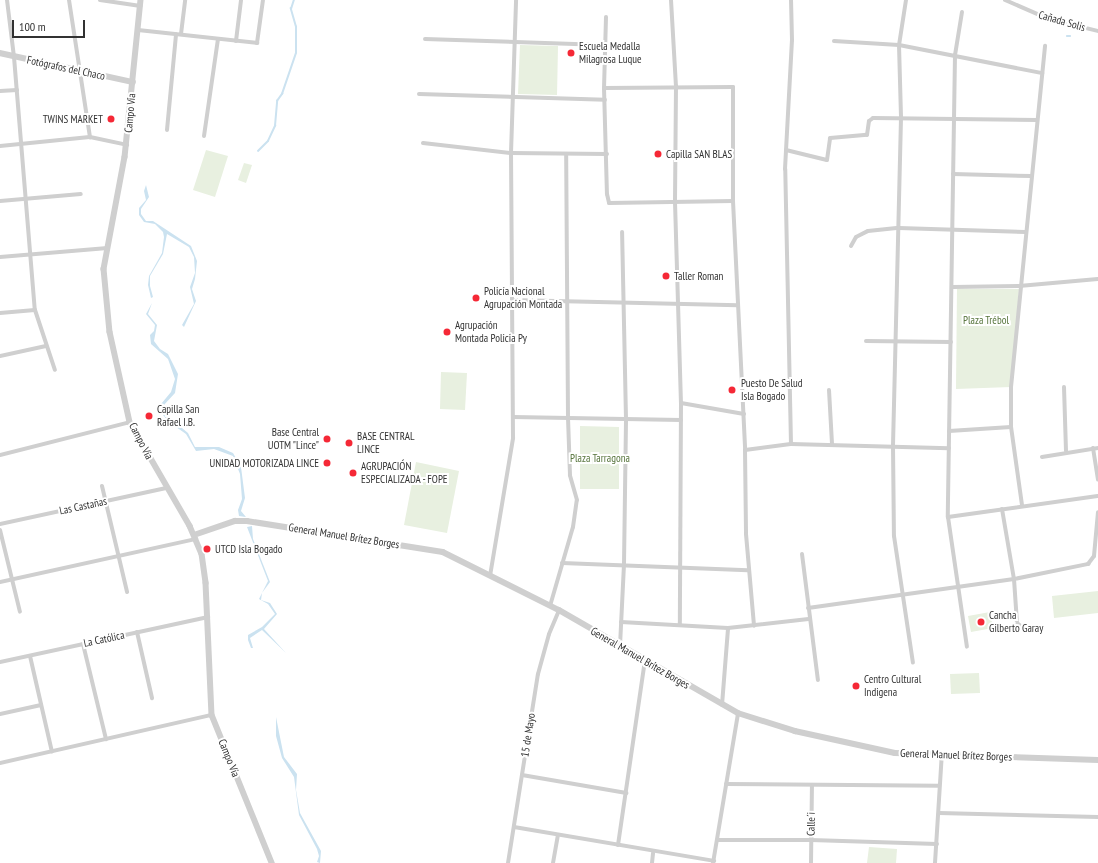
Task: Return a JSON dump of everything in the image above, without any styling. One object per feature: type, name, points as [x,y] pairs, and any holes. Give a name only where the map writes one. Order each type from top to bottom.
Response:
[{"type":"street","points":[[7,0],[22,145],[35,310],[54,370]]},
{"type":"street","points":[[68,0],[90,138]]},
{"type":"street","points":[[100,0],[141,3]]},
{"type":"street","points":[[167,130],[178,34],[185,0]]},
{"type":"street","points":[[236,41],[241,0]]},
{"type":"street","points":[[138,30],[257,43],[263,0]]},
{"type":"street","points":[[490,576],[513,438],[511,154],[514,99],[516,0]]},
{"type":"street","points":[[671,0],[676,86],[675,202],[681,403],[680,626]]},
{"type":"street","points":[[791,0],[792,40],[786,150],[791,444]]},
{"type":"street","points":[[906,0],[899,45],[901,118],[897,340],[893,446],[894,536],[913,663]]},
{"type":"street","name":"Cañada Solis","points":[[1005,0],[1049,19],[1098,31]]},
{"type":"street","name":"Campo Vía","points":[[141,3],[127,145],[104,269],[110,332],[130,422],[195,537],[204,563],[212,715],[272,863]]},
{"type":"street","points":[[962,12],[955,55],[952,230],[953,287],[948,517],[967,647]]},
{"type":"street","points":[[606,17],[604,45],[604,88],[607,194],[610,203],[733,201]]},
{"type":"street","points":[[204,136],[218,39]]},
{"type":"street","points":[[424,39],[604,45]]},
{"type":"street","points":[[834,41],[899,45],[1042,73]]},
{"type":"street","points":[[1022,505],[1011,427],[1011,387],[1045,46]]},
{"type":"street","name":"Fotógrafos del Chaco","points":[[0,53],[133,82]]},
{"type":"street","points":[[604,88],[676,86],[733,87],[733,201],[744,414],[748,570],[754,626]]},
{"type":"street","points":[[0,91],[16,90]]},
{"type":"street","points":[[419,94],[514,99],[605,100]]},
{"type":"street","points":[[786,150],[826,161],[829,158],[830,138],[867,135],[869,121],[873,118],[1037,120]]},
{"type":"street","points":[[0,146],[90,138],[127,145]]},
{"type":"street","points":[[423,143],[511,154],[607,154]]},
{"type":"street","points":[[550,606],[573,527],[577,500],[570,475],[568,417],[566,154]]},
{"type":"street","points":[[953,174],[1031,176]]},
{"type":"street","points":[[0,201],[81,194]]},
{"type":"street","points":[[851,246],[864,232],[899,228],[1026,232]]},
{"type":"street","points":[[620,646],[624,564],[626,419],[622,232]]},
{"type":"street","points":[[0,257],[108,248]]},
{"type":"street","points":[[953,287],[1020,286],[1098,278]]},
{"type":"street","points":[[512,300],[738,305]]},
{"type":"street","points":[[0,313],[35,310]]},
{"type":"street","points":[[866,341],[897,340],[951,342]]},
{"type":"street","points":[[0,356],[46,346]]},
{"type":"street","points":[[1064,387],[1066,451]]},
{"type":"street","points":[[829,390],[832,444]]},
{"type":"street","points":[[681,403],[744,414]]},
{"type":"street","points":[[513,417],[681,420]]},
{"type":"street","points":[[0,455],[130,422]]},
{"type":"street","points":[[949,431],[1011,427]]},
{"type":"street","points":[[745,450],[791,444],[949,448]]},
{"type":"street","points":[[1042,457],[1066,451],[1096,448],[1098,480]]},
{"type":"street","points":[[102,486],[128,592]]},
{"type":"street","name":"Las Castañas","points":[[0,524],[166,488]]},
{"type":"street","points":[[948,517],[1022,505],[1098,496]]},
{"type":"street","points":[[1002,509],[1014,579],[1016,623],[1022,627]]},
{"type":"street","points":[[808,608],[1014,579],[1085,565],[1092,561],[1098,512]]},
{"type":"street","name":"General Manuel Brítez Borges","points":[[195,537],[235,521],[259,523],[433,550],[450,555],[559,610],[738,714],[795,731],[888,752],[1098,760]]},
{"type":"street","points":[[0,530],[20,612]]},
{"type":"street","points":[[0,582],[119,556],[195,537]]},
{"type":"street","points":[[802,554],[808,619],[818,680]]},
{"type":"street","points":[[562,563],[680,566],[748,570]]},
{"type":"street","name":"15 de Mayo","points":[[508,863],[538,674],[549,634],[559,610]]},
{"type":"street","name":"La Católica","points":[[0,662],[208,617]]},
{"type":"street","points":[[621,622],[728,628],[808,619]]},
{"type":"street","points":[[722,705],[728,628]]},
{"type":"street","points":[[137,632],[152,698]]},
{"type":"street","points":[[83,644],[106,739]]},
{"type":"street","points":[[30,656],[52,752]]},
{"type":"street","points":[[618,846],[645,660]]},
{"type":"street","points":[[0,714],[41,705]]},
{"type":"street","points":[[514,827],[714,862],[738,714]]},
{"type":"street","points":[[0,763],[212,715]]},
{"type":"street","points":[[935,863],[942,753]]},
{"type":"street","points":[[522,775],[626,793]]},
{"type":"street","points":[[726,784],[939,786]]},
{"type":"street","name":"Calle´i","points":[[811,863],[812,786]]},
{"type":"street","points":[[938,814],[1098,817]]},
{"type":"street","points":[[553,863],[558,835]]},
{"type":"street","points":[[718,840],[811,840],[937,844]]},
{"type":"street","points":[[652,863],[653,852]]},
{"type":"green space","points":[[520,45],[558,46],[557,95],[518,94]]},
{"type":"green space","points":[[206,150],[228,156],[215,197],[193,190]]},
{"type":"green space","points":[[244,163],[252,165],[246,183],[238,180]]},
{"type":"green space","name":"Plaza Trébol","points":[[957,289],[1019,289],[1011,387],[956,389]]},
{"type":"green space","points":[[441,372],[467,373],[465,410],[440,409]]},
{"type":"green space","name":"Plaza Tarragona","points":[[580,426],[619,427],[619,489],[580,489]]},
{"type":"green space","points":[[416,462],[459,471],[447,533],[404,525]]},
{"type":"green space","points":[[1098,591],[1098,613],[1054,618],[1052,596]]},
{"type":"green space","name":"Cancha Gilberto Garay","points":[[990,612],[993,628],[971,632],[968,616]]},
{"type":"green space","points":[[979,673],[980,693],[951,694],[950,674]]},
{"type":"green space","points":[[869,847],[897,849],[896,863],[867,863]]},
{"type":"water","points":[[146,185],[149,197],[141,209],[141,214],[146,221],[153,221],[191,246],[197,261],[195,279],[192,289],[196,301],[184,327],[182,325],[194,304],[190,287],[195,273],[194,257],[189,247],[167,234],[163,254],[150,276],[150,286],[153,297],[151,298],[148,285],[149,276],[162,253],[164,237],[163,232],[155,224],[144,222],[139,215],[139,208],[146,200],[144,191]]},
{"type":"water","points":[[152,303],[148,314],[157,325],[154,341],[160,349],[168,354],[178,374],[175,393],[163,406],[165,414],[188,433],[195,447],[219,447],[233,453],[241,467],[245,498],[241,511],[246,517],[239,516],[238,510],[242,499],[240,474],[233,456],[214,449],[196,451],[186,434],[169,422],[163,415],[161,404],[171,392],[175,379],[168,359],[151,344],[150,335],[154,331],[155,325],[146,314]]},
{"type":"water","points":[[252,526],[253,539],[270,582],[262,593],[268,581],[247,527]]},
{"type":"water","points":[[262,593],[261,600],[270,603],[277,614],[264,629],[286,653],[262,630],[250,638],[253,648],[251,648],[248,635],[262,627],[275,614],[268,604],[259,599]]},
{"type":"water","points":[[276,717],[284,757],[297,774],[296,790],[300,813],[321,851],[320,863],[317,862],[319,856],[317,849],[299,815],[294,777],[282,758],[276,736]]},
{"type":"waterway","points":[[258,151],[268,141],[275,126],[277,101],[282,94],[296,53],[296,27],[291,9],[294,0]]},
{"type":"place","name":"Escuela Medalla Milagrosa Luque","points":[[571,53]]},
{"type":"place","name":"TWINS MARKET","points":[[111,119]]},
{"type":"place","name":"Capilla SAN BLAS","points":[[658,154]]},
{"type":"place","name":"Taller Roman","points":[[666,276]]},
{"type":"place","name":"Policía Nacional Agrupación Montada","points":[[476,298]]},
{"type":"place","name":"Agrupación Montada Policia Py","points":[[447,332]]},
{"type":"place","name":"Puesto De Salud Isla Bogado","points":[[732,390]]},
{"type":"place","name":"Capilla San Rafael I.B.","points":[[149,416]]},
{"type":"place","name":"Base Central UOTM \"Lince\"","points":[[327,439]]},
{"type":"place","name":"BASE CENTRAL LINCE","points":[[349,443]]},
{"type":"place","name":"UNIDAD MOTORIZADA LINCE","points":[[327,463]]},
{"type":"place","name":"AGRUPACIÓN ESPECIALIZADA - FOPE","points":[[353,473]]},
{"type":"place","name":"UTCD Isla Bogado","points":[[207,549]]},
{"type":"place","name":"Cancha Gilberto Garay","points":[[981,622]]},
{"type":"place","name":"Centro Cultural Indigena","points":[[856,686]]}]
